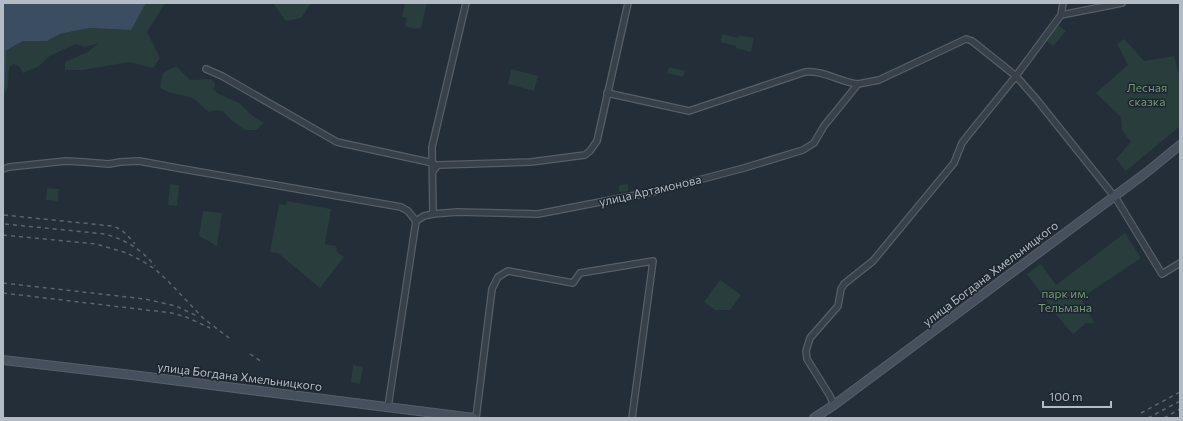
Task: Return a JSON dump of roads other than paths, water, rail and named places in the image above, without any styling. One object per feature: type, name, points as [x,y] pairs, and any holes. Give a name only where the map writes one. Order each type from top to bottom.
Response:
[{"type":"main road","name":"улица Богдана Хмельницкого","points":[[814,418],[834,405],[1180,145]]},
{"type":"main road","name":"улица Богдана Хмельницкого","points":[[3,360],[475,418]]},
{"type":"street","points":[[433,214],[434,170],[432,147],[466,3]]},
{"type":"street","points":[[434,170],[438,166],[531,162],[586,154],[590,152],[596,141],[628,3]]},
{"type":"street","points":[[834,405],[807,359],[806,351],[809,341],[838,306],[841,289],[844,284],[873,261],[952,165],[962,144],[969,134],[1016,76],[1061,15],[1063,3]]},
{"type":"street","points":[[1061,15],[1094,6],[1122,3]]},
{"type":"street","points":[[607,93],[689,111],[805,72],[813,72],[848,83],[858,84],[879,80],[966,39],[972,41],[1016,76],[1114,196],[1162,274],[1180,263]]},
{"type":"street","points":[[206,69],[222,76],[337,142],[433,163]]},
{"type":"street","name":"улица Артамонова","points":[[416,221],[424,216],[433,214],[457,212],[538,214],[657,191],[744,168],[804,150],[814,143],[824,126],[858,84]]},
{"type":"street","points":[[3,169],[9,167],[66,161],[109,164],[139,161],[401,207],[408,211],[416,221],[388,407]]},
{"type":"street","points":[[475,418],[492,289],[498,277],[508,271],[573,283],[580,273],[653,261],[632,418]]},
{"type":"water","points":[[3,3],[146,3],[131,30],[89,28],[60,34],[47,41],[23,41],[7,50],[3,50]]},
{"type":"waterway","points":[[3,91],[5,50]]},
{"type":"railway","points":[[4,215],[112,226],[122,231],[135,244]]},
{"type":"railway","points":[[5,224],[105,234],[120,239],[133,246],[155,266]]},
{"type":"railway","points":[[3,235],[96,244],[127,253],[156,270],[203,318],[229,338]]},
{"type":"railway","points":[[3,283],[145,299],[176,306],[197,316]]},
{"type":"railway","points":[[3,293],[172,313],[186,317],[210,328]]},
{"type":"railway","points":[[250,354],[262,362]]},
{"type":"railway","points":[[1141,413],[1180,392]]},
{"type":"railway","points":[[1148,418],[1180,401]]},
{"type":"railway","points":[[1164,418],[1180,409]]},
{"type":"park label","name":"Лесная сказка","points":[[1147,94]]},
{"type":"park label","name":"парк им. Тельмана","points":[[1065,300]]}]
